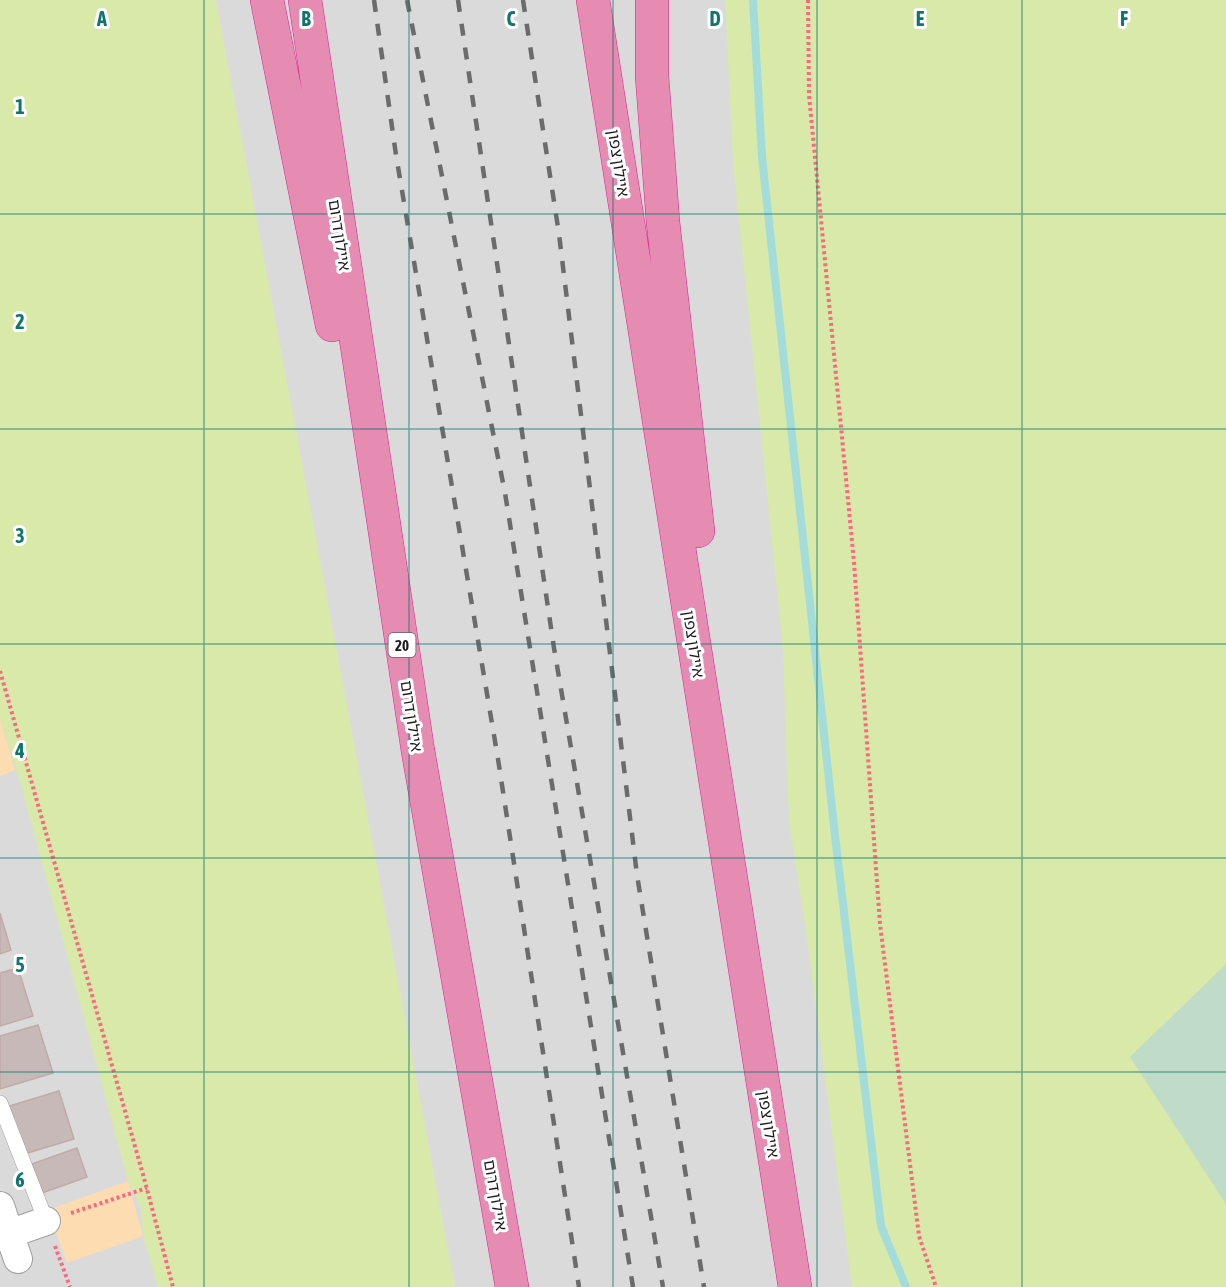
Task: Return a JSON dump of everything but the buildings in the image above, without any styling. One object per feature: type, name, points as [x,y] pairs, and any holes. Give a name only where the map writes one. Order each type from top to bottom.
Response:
[{"type":"highway","points":[[267,0],[418,751]]},
{"type":"highway","name":"איילון דרום","points":[[305,0],[418,751],[512,1287]]},
{"type":"highway","name":"איילון צפון","points":[[593,0],[795,1287]]},
{"type":"highway","points":[[652,0],[651,76],[663,222],[757,1046]]},
{"type":"street","points":[[0,1206],[9,1243],[46,1221]]},
{"type":"lane","points":[[0,1103],[46,1221]]},
{"type":"path","points":[[808,0],[809,95],[854,562],[880,924],[919,1236],[936,1287]]},
{"type":"path","points":[[0,671],[173,1287]]},
{"type":"path","points":[[0,690],[5,687]]},
{"type":"path","points":[[70,1287],[46,1221],[147,1188]]},
{"type":"shaded area","points":[[0,0],[1226,0],[1226,1287],[0,1287]]},
{"type":"green space","points":[[0,0],[216,0],[455,1287],[158,1287],[143,1236],[141,1208],[128,1181],[21,785],[0,719]]},
{"type":"green space","points":[[725,0],[1226,0],[1226,1287],[852,1287],[807,938],[789,821],[783,649],[733,161]]},
{"type":"green space","points":[[1226,964],[1226,1204],[1130,1057]]},
{"type":"sand","points":[[0,719],[15,770],[0,776]]},
{"type":"sand","points":[[128,1181],[143,1236],[67,1263],[48,1210]]},
{"type":"waterway","points":[[753,0],[762,157],[835,836],[881,1226],[906,1287]]},
{"type":"railway","points":[[374,0],[396,155],[498,759],[579,1287]]},
{"type":"railway","points":[[407,0],[505,493],[633,1287]]},
{"type":"railway","points":[[458,0],[554,648],[663,1287]]},
{"type":"railway","points":[[523,0],[559,234],[637,875],[704,1287]]}]
